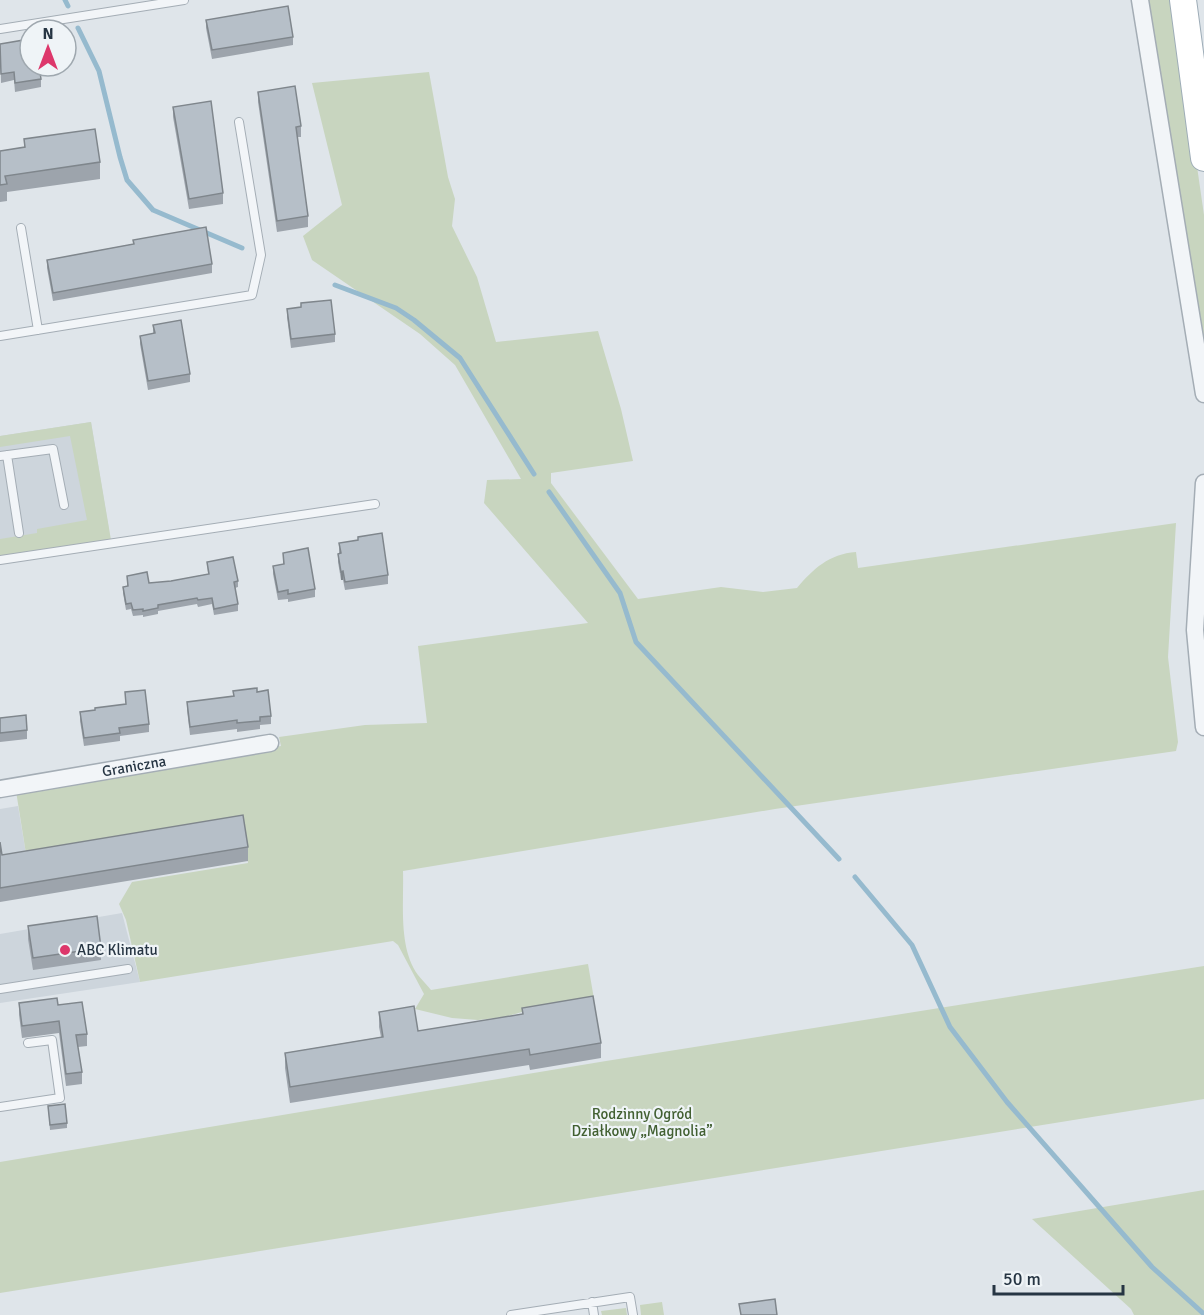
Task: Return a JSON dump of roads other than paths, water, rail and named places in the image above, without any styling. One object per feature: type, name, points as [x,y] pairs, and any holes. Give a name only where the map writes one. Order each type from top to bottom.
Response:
[{"type":"main road","points":[[1183,0],[1204,158]]},
{"type":"street","points":[[1140,0],[1204,394]]},
{"type":"street","points":[[1204,483],[1195,630],[1199,693],[1204,727]]},
{"type":"street","name":"Graniczna","points":[[0,789],[270,743]]},
{"type":"lane","points":[[0,29],[184,0]]},
{"type":"lane","points":[[0,336],[252,295],[261,255],[239,122]]},
{"type":"lane","points":[[21,228],[38,330]]},
{"type":"lane","points":[[19,533],[3,456],[53,449],[63,505]]},
{"type":"lane","points":[[0,560],[375,504]]},
{"type":"lane","points":[[0,989],[128,969]]},
{"type":"lane","points":[[0,1107],[60,1098],[52,1040],[28,1043]]},
{"type":"lane","points":[[511,1315],[541,1313],[592,1302],[630,1297],[633,1315]]},
{"type":"lane","points":[[592,1302],[594,1315]]},
{"type":"waterway","points":[[65,0],[68,6]]},
{"type":"waterway","points":[[78,28],[99,71],[127,180],[153,210],[242,248]]},
{"type":"waterway","points":[[335,285],[396,308],[460,358],[534,474]]},
{"type":"waterway","points":[[549,492],[620,593],[636,642],[839,859]]},
{"type":"waterway","points":[[855,877],[912,945],[950,1027],[1007,1102],[1152,1267],[1204,1314]]},
{"type":"place","name":"ABC Klimatu","points":[[65,950]]},
{"type":"park label","name":"Rodzinny Ogród Działkowy „Magnolia”","points":[[642,1122]]}]
